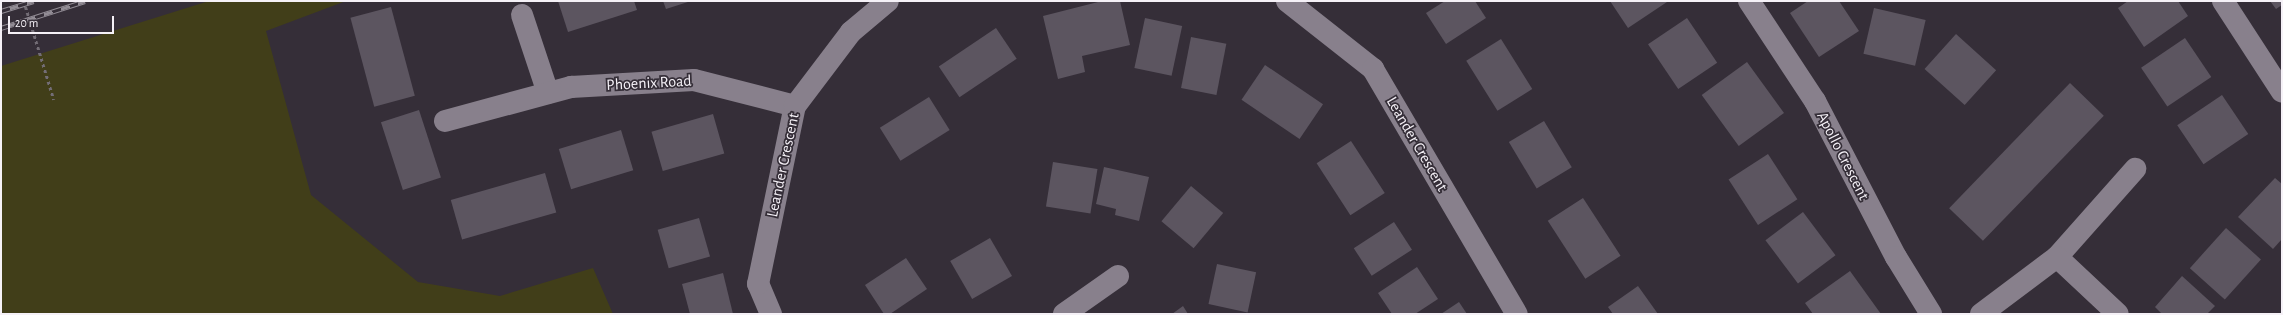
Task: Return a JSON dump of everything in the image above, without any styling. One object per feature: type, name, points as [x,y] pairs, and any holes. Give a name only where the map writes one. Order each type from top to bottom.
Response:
[{"type":"street","name":"Leander Crescent","points":[[771,314],[758,284],[795,106],[851,32],[888,1]]},
{"type":"street","name":"Leander Crescent","points":[[1287,1],[1373,69],[1517,314]]},
{"type":"street","name":"Apollo Crescent","points":[[1749,1],[1815,102],[1896,257],[1931,314]]},
{"type":"street","points":[[2223,1],[2282,92]]},
{"type":"street","points":[[522,15],[548,92]]},
{"type":"street","name":"Phoenix Road","points":[[445,121],[571,87],[694,80],[795,106]]},
{"type":"street","points":[[1981,314],[2057,257],[2135,168]]},
{"type":"street","points":[[2057,257],[2118,314]]},
{"type":"street","points":[[1064,314],[1118,276]]},
{"type":"path","points":[[24,1],[54,100]]},
{"type":"shaded area","points":[[209,1],[346,1],[266,31],[311,195],[418,282],[500,296],[593,268],[613,314],[1,314],[1,66]]},
{"type":"building","points":[[558,1],[634,1],[637,10],[568,32]]},
{"type":"building","points":[[663,1],[691,1],[666,9]]},
{"type":"building","points":[[1102,1],[1120,1],[1130,45],[1082,56],[1085,72],[1058,79],[1043,16]]},
{"type":"building","points":[[1445,1],[1475,1],[1486,18],[1446,44],[1426,13]]},
{"type":"building","points":[[1610,1],[1666,1],[1667,2],[1628,28]]},
{"type":"building","points":[[1808,1],[1839,1],[1859,31],[1819,57],[1790,13]]},
{"type":"building","points":[[2128,1],[2178,1],[2188,16],[2144,47],[2118,8]]},
{"type":"building","points":[[2270,1],[2282,1],[2282,5],[2276,9]]},
{"type":"building","points":[[391,7],[415,96],[374,107],[350,18]]},
{"type":"building","points":[[1874,8],[1926,20],[1915,66],[1863,54]]},
{"type":"building","points":[[1145,18],[1182,26],[1172,76],[1134,68]]},
{"type":"building","points":[[1687,18],[1717,63],[1678,89],[1648,44]]},
{"type":"building","points":[[996,28],[1017,59],[959,97],[939,67]]},
{"type":"building","points":[[1956,34],[1996,70],[1965,105],[1925,69]]},
{"type":"building","points":[[1191,37],[1226,44],[1216,95],[1181,88]]},
{"type":"building","points":[[2185,38],[2211,77],[2167,107],[2141,68]]},
{"type":"building","points":[[1501,39],[1532,89],[1497,111],[1466,61]]},
{"type":"building","points":[[1747,62],[1784,113],[1739,146],[1702,95]]},
{"type":"building","points":[[1265,65],[1323,104],[1300,139],[1242,100]]},
{"type":"building","points":[[2070,83],[2104,116],[1983,241],[1949,208]]},
{"type":"building","points":[[2222,95],[2248,134],[2204,164],[2177,125]]},
{"type":"building","points":[[929,97],[950,130],[900,161],[880,128]]},
{"type":"building","points":[[419,110],[441,178],[403,190],[381,122]]},
{"type":"building","points":[[713,114],[724,153],[663,171],[651,132]]},
{"type":"building","points":[[1544,121],[1572,167],[1537,188],[1509,142]]},
{"type":"building","points":[[621,130],[633,170],[571,189],[559,149]]},
{"type":"building","points":[[1351,141],[1385,193],[1350,215],[1317,163]]},
{"type":"building","points":[[1768,154],[1797,199],[1758,225],[1729,180]]},
{"type":"building","points":[[1053,162],[1097,169],[1090,213],[1046,206]]},
{"type":"building","points":[[1104,167],[1149,177],[1139,221],[1115,215],[1116,209],[1096,204]]},
{"type":"building","points":[[545,173],[556,212],[462,239],[451,200]]},
{"type":"building","points":[[2275,178],[2282,184],[2282,239],[2273,249],[2238,217]]},
{"type":"building","points":[[1191,186],[1223,213],[1194,248],[1161,221]]},
{"type":"building","points":[[1583,198],[1621,256],[1585,279],[1548,221]]},
{"type":"building","points":[[1803,212],[1835,255],[1798,283],[1765,240]]},
{"type":"building","points":[[699,218],[710,256],[669,268],[658,230]]},
{"type":"building","points":[[1394,222],[1412,250],[1372,276],[1354,248]]},
{"type":"building","points":[[2226,228],[2261,259],[2225,300],[2190,268]]},
{"type":"building","points":[[990,238],[1012,276],[972,299],[950,261]]},
{"type":"building","points":[[906,258],[927,289],[890,314],[884,314],[865,285]]},
{"type":"building","points":[[1217,264],[1256,272],[1248,312],[1208,304]]},
{"type":"building","points":[[1417,267],[1438,299],[1415,314],[1392,314],[1378,293]]},
{"type":"building","points":[[1850,271],[1881,314],[1813,314],[1805,303]]},
{"type":"building","points":[[723,273],[733,314],[690,314],[682,284]]},
{"type":"building","points":[[2182,276],[2215,306],[2207,314],[2162,314],[2155,307]]},
{"type":"building","points":[[1638,286],[1658,314],[1613,314],[1608,307]]},
{"type":"building","points":[[1459,302],[1467,314],[1441,314]]},
{"type":"building","points":[[1183,306],[1188,314],[1172,314]]},
{"type":"railway","points":[[1,11],[33,1]]},
{"type":"railway","points":[[1,28],[85,1]]}]
